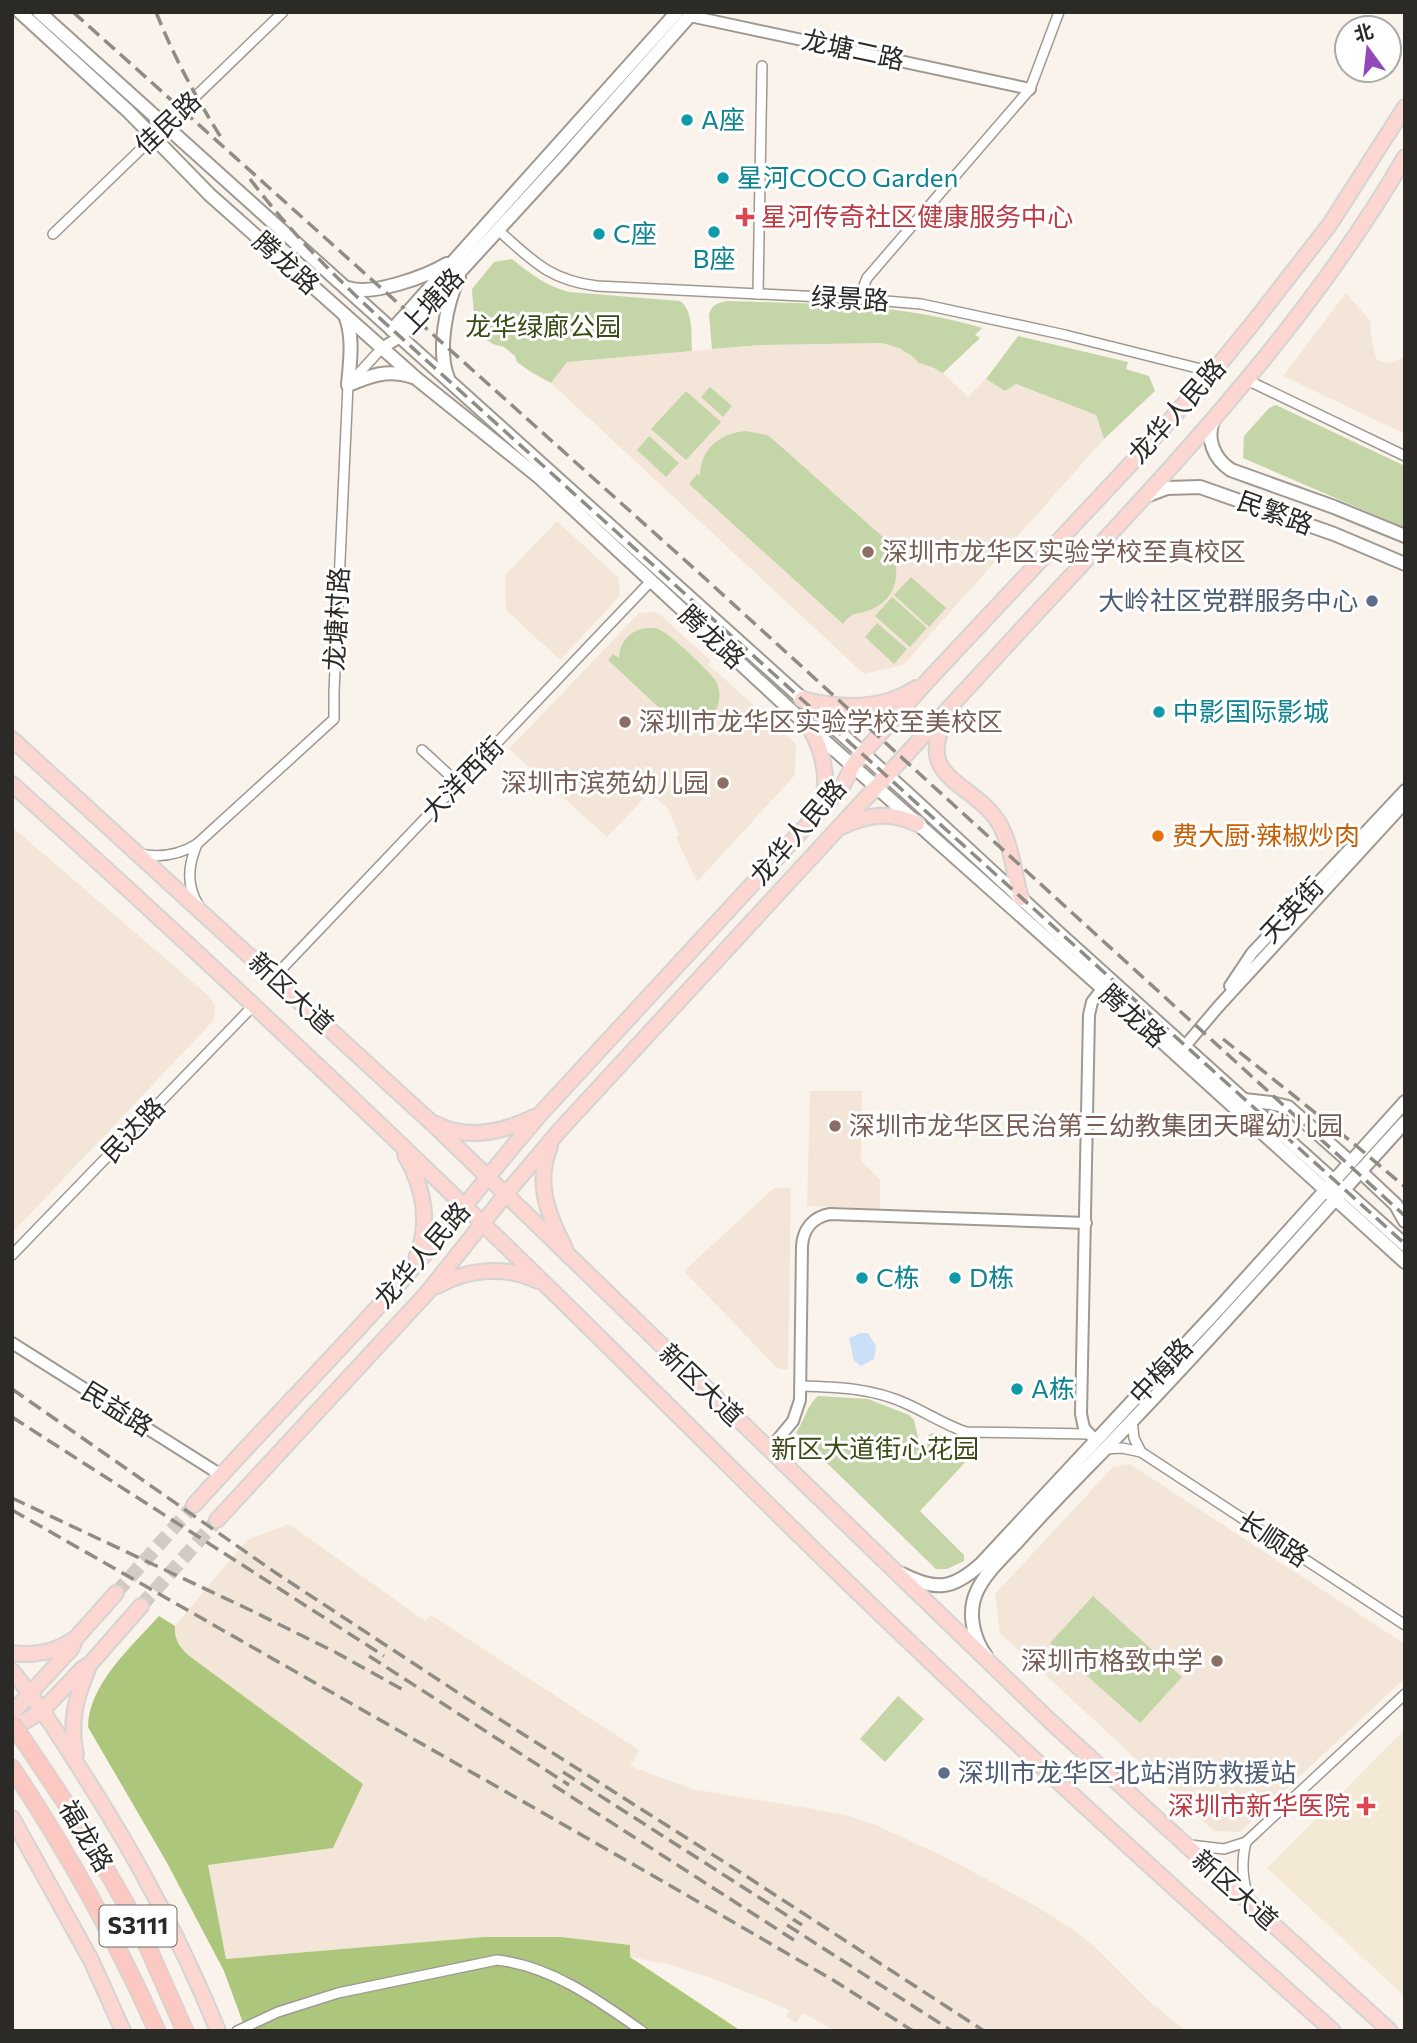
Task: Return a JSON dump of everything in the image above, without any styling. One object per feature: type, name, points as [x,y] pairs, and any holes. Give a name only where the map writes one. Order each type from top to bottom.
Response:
[{"type":"highway","name":"福龙路","points":[[12,1723],[81,1826],[138,1926],[185,2031]]},
{"type":"highway","name":"福龙路","points":[[12,1768],[59,1839],[113,1936],[157,2031]]},
{"type":"main road","name":"腾龙路","points":[[20,12],[128,111],[210,195],[417,379],[539,477],[809,727],[1102,989],[1245,1106]]},
{"type":"main road","name":"腾龙路","points":[[39,12],[887,775],[1185,1046],[1330,1185],[1405,1245]]},
{"type":"main road","name":"上塘路","points":[[460,263],[498,230],[682,13]]},
{"type":"main road","name":"上塘路","points":[[396,333],[682,13]]},
{"type":"main road","name":"龙华人民路","points":[[194,1505],[409,1273],[544,1110],[822,810],[842,787],[853,765],[931,677],[1213,372],[1330,224],[1405,107]]},
{"type":"main road","name":"龙华人民路","points":[[217,1520],[427,1293],[559,1131],[1215,417],[1283,337],[1344,256],[1405,157]]},
{"type":"main road","points":[[344,287],[356,291],[377,290],[460,263]]},
{"type":"main road","points":[[450,382],[443,366],[442,347],[460,263]]},
{"type":"main road","points":[[345,314],[350,328],[351,344],[348,385],[375,374],[395,373],[417,379]]},
{"type":"main road","name":"民繁路","points":[[1215,417],[1211,442],[1221,461],[1231,470],[1405,536]]},
{"type":"main road","name":"民繁路","points":[[1143,498],[1167,488],[1200,487],[1334,534],[1405,564]]},
{"type":"main road","points":[[802,699],[824,705],[842,706],[883,703],[907,694],[931,677]]},
{"type":"main road","points":[[960,695],[939,732],[937,757],[946,774],[990,811],[1001,827],[1021,898]]},
{"type":"main road","points":[[809,727],[817,740],[825,767],[827,781],[822,810]]},
{"type":"main road","name":"新区大道","points":[[12,739],[428,1120],[1088,1757],[1390,2031]]},
{"type":"main road","name":"新区大道","points":[[12,785],[254,1005],[548,1287],[921,1654],[1160,1876],[1333,2031]]},
{"type":"main road","points":[[837,829],[860,820],[889,815],[902,816],[917,824]]},
{"type":"main road","points":[[1245,1106],[1270,1102],[1288,1107],[1350,1163]]},
{"type":"main road","name":"中梅路","points":[[892,1570],[930,1586],[947,1584],[967,1575],[981,1564],[1223,1304],[1405,1102]]},
{"type":"main road","points":[[428,1120],[451,1131],[482,1134],[509,1128],[544,1110]]},
{"type":"main road","name":"中梅路","points":[[992,1665],[983,1652],[973,1625],[974,1598],[982,1581],[1046,1509],[1096,1441],[1132,1420],[1405,1122]]},
{"type":"main road","points":[[559,1131],[548,1151],[543,1185],[549,1213],[573,1261]]},
{"type":"main road","points":[[394,1140],[415,1176],[424,1208],[423,1242],[409,1273]]},
{"type":"main road","points":[[1360,1171],[1396,1205],[1405,1222]]},
{"type":"main road","name":"腾龙路","points":[[1340,1194],[1405,1262]]},
{"type":"main road","points":[[427,1293],[447,1281],[479,1271],[517,1274],[548,1287]]},
{"type":"main road","points":[[12,1653],[35,1653],[63,1647],[76,1638],[116,1593]]},
{"type":"main road","points":[[12,1729],[42,1711],[91,1663],[141,1606]]},
{"type":"main road","points":[[12,1713],[71,1648],[76,1638]]},
{"type":"main road","points":[[80,1769],[72,1735],[73,1717],[76,1699],[91,1663]]},
{"type":"main road","points":[[12,1671],[42,1711],[110,1815],[166,1916],[218,2031]]},
{"type":"main road","points":[[12,1818],[91,1960],[123,2031]]},
{"type":"street","name":"佳民路","points":[[53,234],[283,12]]},
{"type":"street","points":[[862,299],[867,278],[1030,89],[1059,12]]},
{"type":"street","name":"龙塘二路","points":[[682,13],[1030,89]]},
{"type":"street","points":[[758,294],[762,66]]},
{"type":"street","name":"绿景路","points":[[498,230],[542,268],[573,282],[597,286],[909,303],[950,309],[1065,335],[1213,372]]},
{"type":"street","name":"上塘路","points":[[382,348],[396,333]]},
{"type":"street","points":[[348,385],[382,348]]},
{"type":"street","points":[[1247,380],[1405,456]]},
{"type":"street","name":"龙塘村路","points":[[140,854],[173,855],[197,844],[334,719],[348,385]]},
{"type":"street","name":"大洋西街","points":[[274,977],[651,581]]},
{"type":"street","points":[[422,750],[458,784]]},
{"type":"street","name":"天英街","points":[[1218,1007],[1252,953],[1405,790]]},
{"type":"street","name":"天英街","points":[[1185,1046],[1405,803]]},
{"type":"street","points":[[197,844],[191,860],[190,884],[204,914]]},
{"type":"street","points":[[1096,1441],[1084,1428],[1081,1414],[1090,1015],[1092,1002],[1102,989]]},
{"type":"street","name":"民达路","points":[[12,1255],[254,1005]]},
{"type":"street","points":[[769,1450],[793,1421],[800,1400],[802,1246],[805,1233],[816,1218],[830,1214],[1086,1223]]},
{"type":"street","name":"民益路","points":[[12,1343],[221,1475]]},
{"type":"street","points":[[800,1386],[867,1391],[905,1403],[966,1432],[1096,1441],[1141,1452]]},
{"type":"street","points":[[1132,1420],[1134,1438],[1141,1452]]},
{"type":"street","name":"长顺路","points":[[1141,1452],[1405,1625]]},
{"type":"street","points":[[1186,1845],[1224,1849],[1246,1842],[1405,1694]]},
{"type":"street","points":[[1246,1842],[1242,1867],[1251,1904]]},
{"type":"street","points":[[237,2031],[278,2012],[338,1993],[497,1960],[514,1962],[553,1976],[591,1995],[642,2031]]},
{"type":"shaded area","points":[[1346,293],[1370,321],[1377,360],[1388,363],[1405,357],[1405,434],[1283,376]]},
{"type":"shaded area","name":"深圳市龙华区实验学校至真校区","points":[[882,343],[899,348],[919,363],[943,373],[968,397],[986,379],[1005,391],[1015,384],[1096,415],[1104,439],[903,665],[864,674],[551,383],[566,362],[760,345]]},
{"type":"shaded area","points":[[557,521],[619,578],[620,596],[560,660],[506,610],[505,575]]},
{"type":"shaded area","name":"深圳市龙华区实验学校至美校区","points":[[657,612],[711,661],[708,664],[796,744],[795,775],[697,882],[676,837],[679,835],[669,810],[650,792],[607,837],[509,749],[639,613]]},
{"type":"shaded area","points":[[12,827],[211,998],[215,1013],[213,1021],[12,1233]]},
{"type":"shaded area","name":"深圳市龙华区民治第三幼教集团天曜幼儿园","points":[[810,1091],[862,1091],[861,1160],[880,1180],[880,1209],[807,1206]]},
{"type":"shaded area","points":[[774,1188],[791,1188],[788,1370],[777,1368],[684,1271]]},
{"type":"shaded area","name":"深圳市格致中学","points":[[1130,1464],[1405,1644],[1405,1678],[1240,1832],[1214,1831],[1000,1633],[995,1594],[1113,1467]]},
{"type":"shaded area","points":[[289,1524],[425,1621],[431,1615],[639,1750],[630,1766],[692,1789],[849,1816],[876,1825],[949,1859],[1034,1905],[1075,1931],[1150,2002],[1186,2031],[835,2031],[803,2013],[796,2023],[786,2017],[789,2010],[709,1977],[667,1964],[630,1957],[630,1945],[561,1937],[484,1937],[226,1959],[207,1865],[333,1848],[179,1646],[175,1626],[247,1540]]},
{"type":"shaded area","name":"深圳市新华医院","points":[[1405,1729],[1405,1997],[1267,1868]]},
{"type":"green space","name":"龙华绿廊公园","points":[[512,259],[546,283],[569,292],[680,301],[690,317],[692,351],[567,362],[551,383],[517,362],[515,356],[504,347],[483,338],[491,329],[474,315],[472,289],[494,262]]},
{"type":"green space","points":[[727,301],[887,309],[982,328],[975,335],[980,338],[943,373],[919,363],[899,348],[882,343],[760,345],[712,349],[709,315],[715,305]]},
{"type":"green space","points":[[1018,336],[1128,362],[1126,369],[1149,376],[1155,391],[1104,439],[1096,415],[1016,384],[1005,391],[986,379]]},
{"type":"green space","points":[[710,387],[732,406],[723,417],[701,397]]},
{"type":"green space","points":[[686,391],[721,422],[686,460],[651,429]]},
{"type":"green space","points":[[1276,405],[1405,466],[1405,528],[1243,458],[1244,436],[1269,408]]},
{"type":"green space","points":[[746,431],[767,435],[884,538],[894,557],[896,577],[894,587],[882,603],[853,615],[843,624],[689,484],[697,474],[700,476],[704,458],[713,444],[728,435]]},
{"type":"green space","points":[[649,436],[679,463],[666,477],[637,450]]},
{"type":"green space","points":[[911,577],[946,608],[929,627],[894,595]]},
{"type":"green space","points":[[892,597],[927,628],[910,647],[875,616]]},
{"type":"green space","points":[[877,623],[907,649],[894,664],[865,637]]},
{"type":"green space","points":[[649,628],[659,629],[673,639],[708,671],[718,686],[719,700],[715,711],[685,732],[608,660],[613,654],[619,658],[624,641],[632,633]]},
{"type":"green space","name":"新区大道街心花园","points":[[818,1396],[868,1399],[909,1415],[914,1420],[920,1446],[927,1450],[928,1436],[932,1433],[973,1441],[973,1457],[970,1457],[920,1511],[964,1555],[964,1561],[947,1569],[936,1569],[796,1433]]},
{"type":"green space","points":[[1093,1596],[1182,1677],[1140,1723],[1050,1643]]},
{"type":"green space","points":[[159,1616],[175,1626],[178,1642],[188,1655],[363,1784],[333,1848],[208,1865],[226,1959],[484,1937],[561,1937],[630,1945],[630,1957],[741,2031],[246,2031],[224,1971],[166,1861],[88,1727],[90,1711],[103,1681]]},
{"type":"green space","points":[[898,1696],[924,1719],[885,1762],[860,1739]]},
{"type":"water","points":[[868,1333],[876,1346],[874,1359],[861,1366],[854,1361],[849,1338]]},
{"type":"tunnel","points":[[116,1593],[194,1505]]},
{"type":"tunnel","points":[[141,1606],[217,1520]]},
{"type":"railway","points":[[73,12],[698,572],[1405,1216]]},
{"type":"railway","points":[[156,12],[186,77],[222,139]]},
{"type":"railway","points":[[250,179],[314,254],[385,323],[1405,1244]]},
{"type":"railway","points":[[1223,1039],[1405,1187]]},
{"type":"railway","points":[[12,1389],[276,1573],[984,2031]]},
{"type":"railway","points":[[12,1417],[384,1656]]},
{"type":"railway","points":[[12,1498],[248,1609],[335,1652],[405,1691]]},
{"type":"railway","points":[[12,1510],[664,1882],[833,1980],[913,2031]]},
{"type":"railway","points":[[369,1656],[569,1785]]},
{"type":"railway","points":[[563,1772],[802,1925]]},
{"type":"railway","points":[[553,1785],[794,1940]]},
{"type":"railway","points":[[787,1925],[952,2031]]},
{"type":"place","name":"A座","points":[[687,120]]},
{"type":"place","name":"星河COCO Garden","points":[[723,178]]},
{"type":"place","name":"星河传奇社区健康服务中心","points":[[745,217]]},
{"type":"place","name":"B座","points":[[714,232]]},
{"type":"place","name":"C座","points":[[599,234]]},
{"type":"place","name":"深圳市龙华区实验学校至真校区","points":[[868,552]]},
{"type":"place","name":"大岭社区党群服务中心","points":[[1372,601]]},
{"type":"place","name":"中影国际影城","points":[[1159,712]]},
{"type":"place","name":"深圳市龙华区实验学校至美校区","points":[[625,722]]},
{"type":"place","name":"深圳市滨苑幼儿园","points":[[723,783]]},
{"type":"place","name":"费大厨·辣椒炒肉","points":[[1158,836]]},
{"type":"place","name":"深圳市龙华区民治第三幼教集团天曜幼儿园","points":[[835,1126]]},
{"type":"place","name":"C栋","points":[[862,1278]]},
{"type":"place","name":"D栋","points":[[955,1278]]},
{"type":"place","name":"A栋","points":[[1017,1389]]},
{"type":"place","name":"深圳市格致中学","points":[[1217,1661]]},
{"type":"place","name":"深圳市龙华区北站消防救援站","points":[[944,1773]]},
{"type":"place","name":"深圳市新华医院","points":[[1366,1806]]}]
